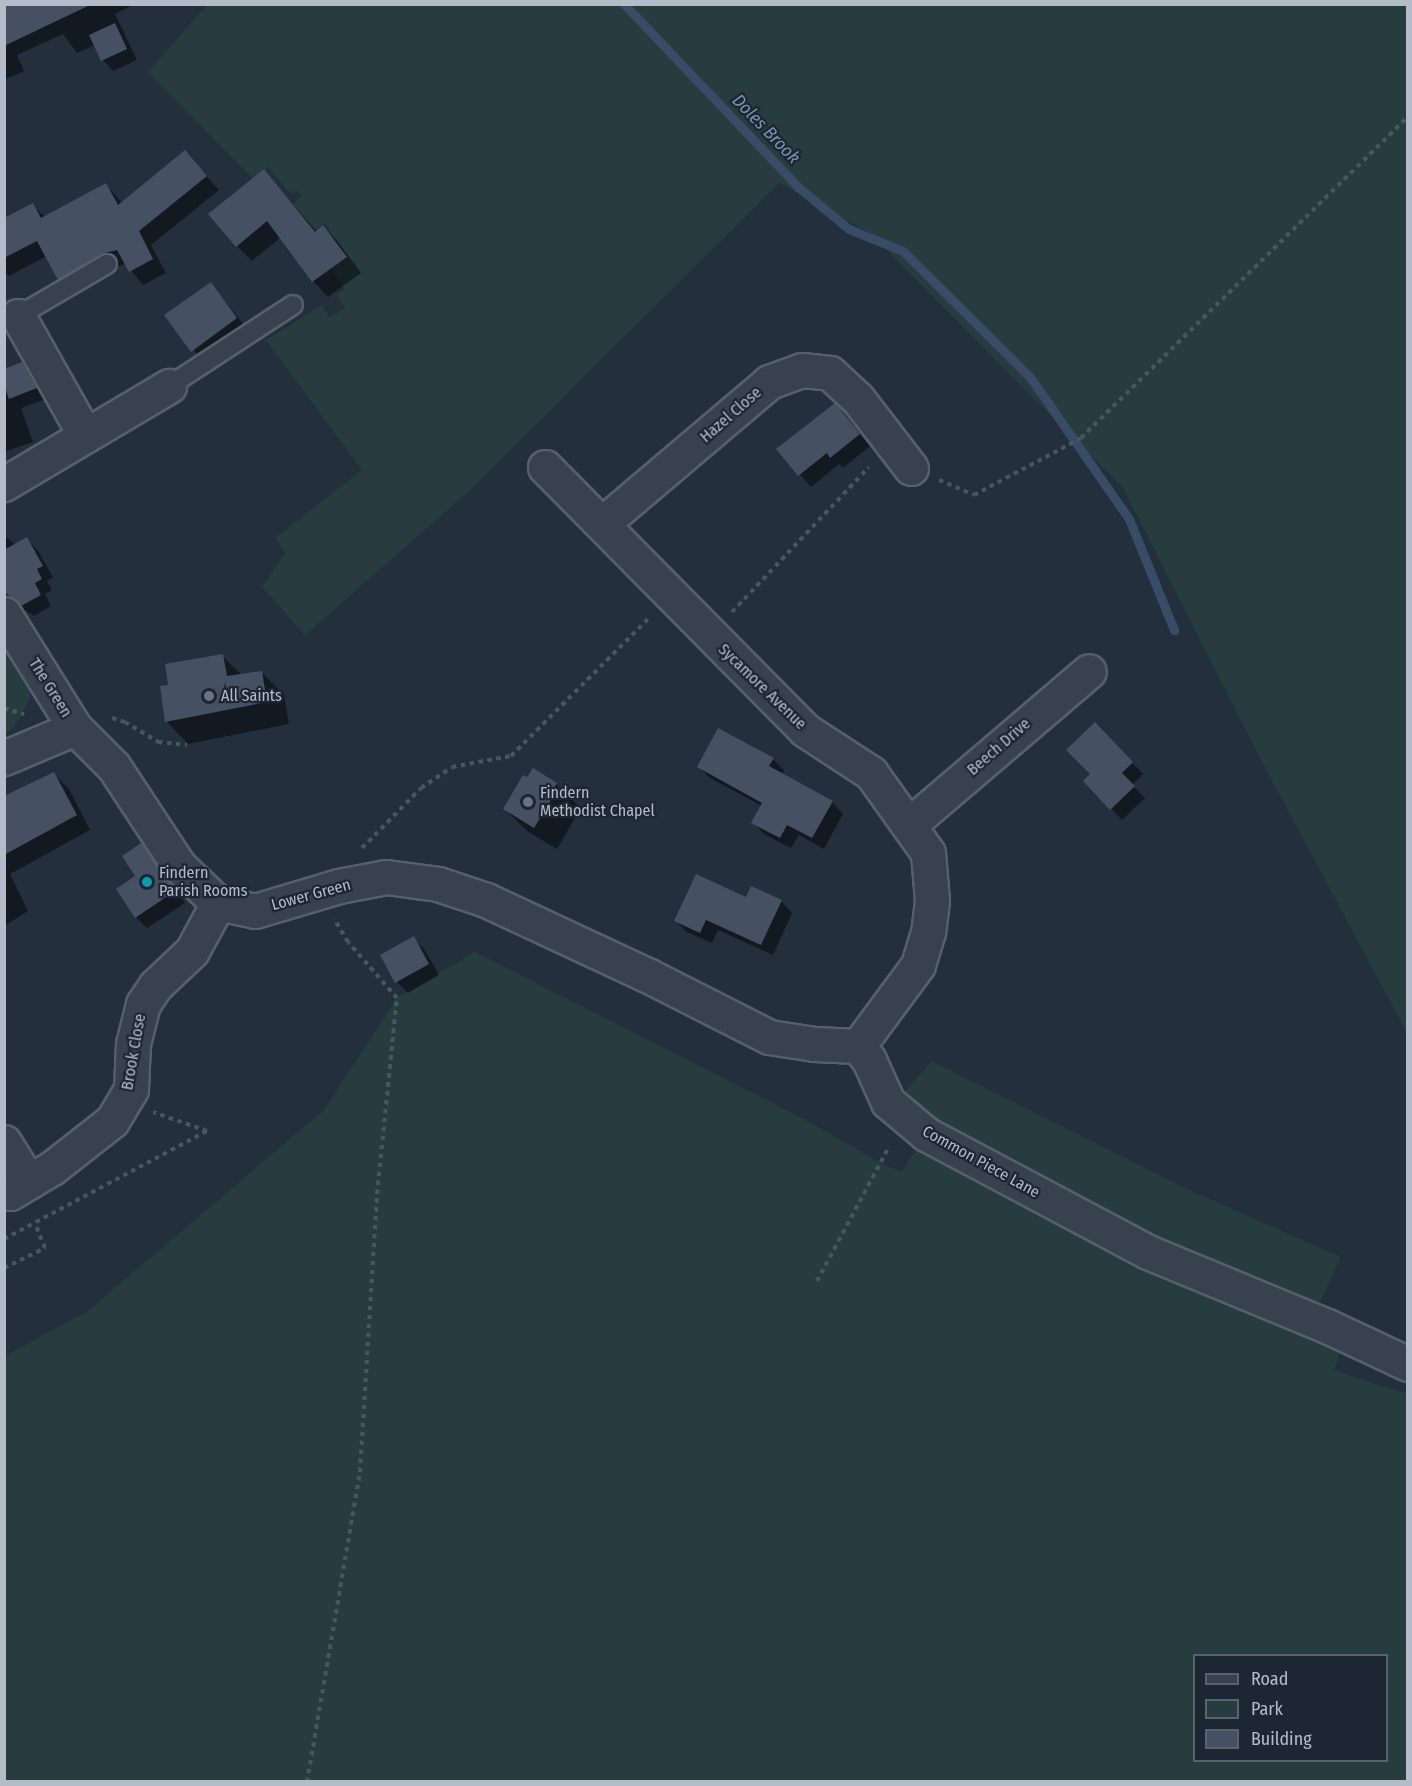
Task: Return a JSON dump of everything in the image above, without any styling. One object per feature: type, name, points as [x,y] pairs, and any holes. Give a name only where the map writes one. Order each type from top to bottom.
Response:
[{"type":"street","points":[[18,316],[85,435]]},
{"type":"street","name":"Hazel Close","points":[[603,523],[769,382],[802,370],[830,373],[858,399],[911,468]]},
{"type":"street","points":[[4,484],[169,386]]},
{"type":"street","name":"Sycamore Avenue","points":[[545,468],[603,523],[709,636],[805,730],[871,773],[910,824],[928,853],[932,901],[928,932],[918,965],[858,1046]]},
{"type":"street","name":"The Green","points":[[4,614],[75,728],[4,758]]},
{"type":"street","name":"Beech Drive","points":[[910,824],[1089,671]]},
{"type":"street","points":[[75,728],[114,767],[179,866],[218,903]]},
{"type":"street","name":"Lower Green","points":[[218,903],[255,910],[318,892],[386,877],[438,884],[486,900],[769,1037],[814,1044],[858,1046]]},
{"type":"street","name":"Brook Close","points":[[4,1142],[20,1188],[52,1168],[112,1120],[131,1089],[133,1044],[142,1004],[155,986],[192,951],[218,903]]},
{"type":"street","name":"Common Piece Lane","points":[[858,1046],[869,1060],[888,1102],[926,1134],[1148,1252],[1327,1326],[1407,1364]]},
{"type":"lane","points":[[18,316],[107,264]]},
{"type":"lane","points":[[169,386],[292,305]]},
{"type":"path","points":[[709,636],[870,465],[911,468],[974,495],[1081,438],[1407,117]]},
{"type":"path","points":[[357,852],[421,788],[452,767],[511,756],[671,595]]},
{"type":"path","points":[[75,728],[105,718],[114,718],[158,742],[187,745]]},
{"type":"path","points":[[307,1782],[360,1472],[377,1194],[397,998],[348,942],[318,892]]},
{"type":"path","points":[[4,1239],[207,1131],[123,1103]]},
{"type":"path","points":[[817,1281],[905,1117]]},
{"type":"path","points":[[4,1268],[45,1248],[35,1223]]},
{"type":"green space","points":[[207,5],[1407,5],[1407,1033],[1260,758],[1123,488],[870,233],[779,183],[469,491],[305,635],[262,587],[285,553],[275,538],[362,470],[266,340],[322,305],[329,317],[345,309],[337,295],[345,289],[331,269],[348,258],[325,223],[308,235],[272,223],[302,196],[297,190],[291,194],[268,167],[253,179],[148,72]]},
{"type":"green space","points":[[4,638],[30,690],[30,699],[14,727],[5,735]]},
{"type":"green space","points":[[475,952],[804,1119],[888,1167],[902,1171],[937,1118],[903,1094],[932,1061],[1189,1190],[1341,1257],[1320,1302],[1302,1331],[1343,1343],[1334,1370],[1407,1394],[1407,1781],[5,1782],[5,1356],[88,1311],[324,1110],[397,998]]},
{"type":"building","points":[[4,4],[92,4],[4,46]]},
{"type":"building","points":[[115,23],[127,49],[101,61],[89,35]]},
{"type":"building","points":[[185,150],[207,176],[139,231],[153,259],[129,272],[117,250],[101,254],[58,280],[37,241],[4,258],[4,218],[33,203],[41,218],[106,183],[118,205]]},
{"type":"building","points":[[264,169],[315,232],[323,225],[347,257],[312,282],[267,221],[236,247],[208,214]]},
{"type":"building","points":[[211,282],[237,318],[191,352],[164,315]]},
{"type":"building","points":[[22,362],[37,388],[9,399],[4,385],[4,369]]},
{"type":"building","points":[[835,403],[860,434],[830,458],[827,453],[798,476],[776,449]]},
{"type":"building","points":[[27,537],[43,566],[37,569],[42,579],[35,583],[41,595],[21,606],[4,591],[4,550]]},
{"type":"building","name":"All Saints","points":[[223,654],[227,676],[262,671],[267,702],[165,722],[160,686],[168,685],[165,664]]},
{"type":"building","points":[[1095,722],[1133,762],[1122,773],[1135,786],[1110,810],[1083,781],[1090,774],[1066,750]]},
{"type":"building","points":[[718,728],[774,758],[769,766],[833,801],[812,838],[787,825],[780,838],[751,823],[762,803],[697,767]]},
{"type":"building","name":"Findern Methodist Chapel","points":[[533,768],[557,783],[551,793],[554,795],[534,828],[503,809],[523,775],[527,777]]},
{"type":"building","points":[[54,772],[77,815],[4,855],[4,796]]},
{"type":"building","name":"Findern Parish Rooms","points":[[141,843],[175,891],[135,918],[116,889],[135,876],[122,856]]},
{"type":"building","points":[[696,874],[746,897],[751,886],[782,900],[761,945],[706,920],[700,933],[674,921]]},
{"type":"building","points":[[414,936],[429,964],[395,983],[380,955]]},
{"type":"waterway","name":"Doles Brook","points":[[624,4],[798,187],[849,229],[903,251],[1030,377],[1129,519],[1174,630]]},
{"type":"place","name":"All Saints","points":[[209,696]]},
{"type":"place","name":"Findern Methodist Chapel","points":[[528,802]]},
{"type":"place","name":"Findern Parish Rooms","points":[[147,882]]}]
